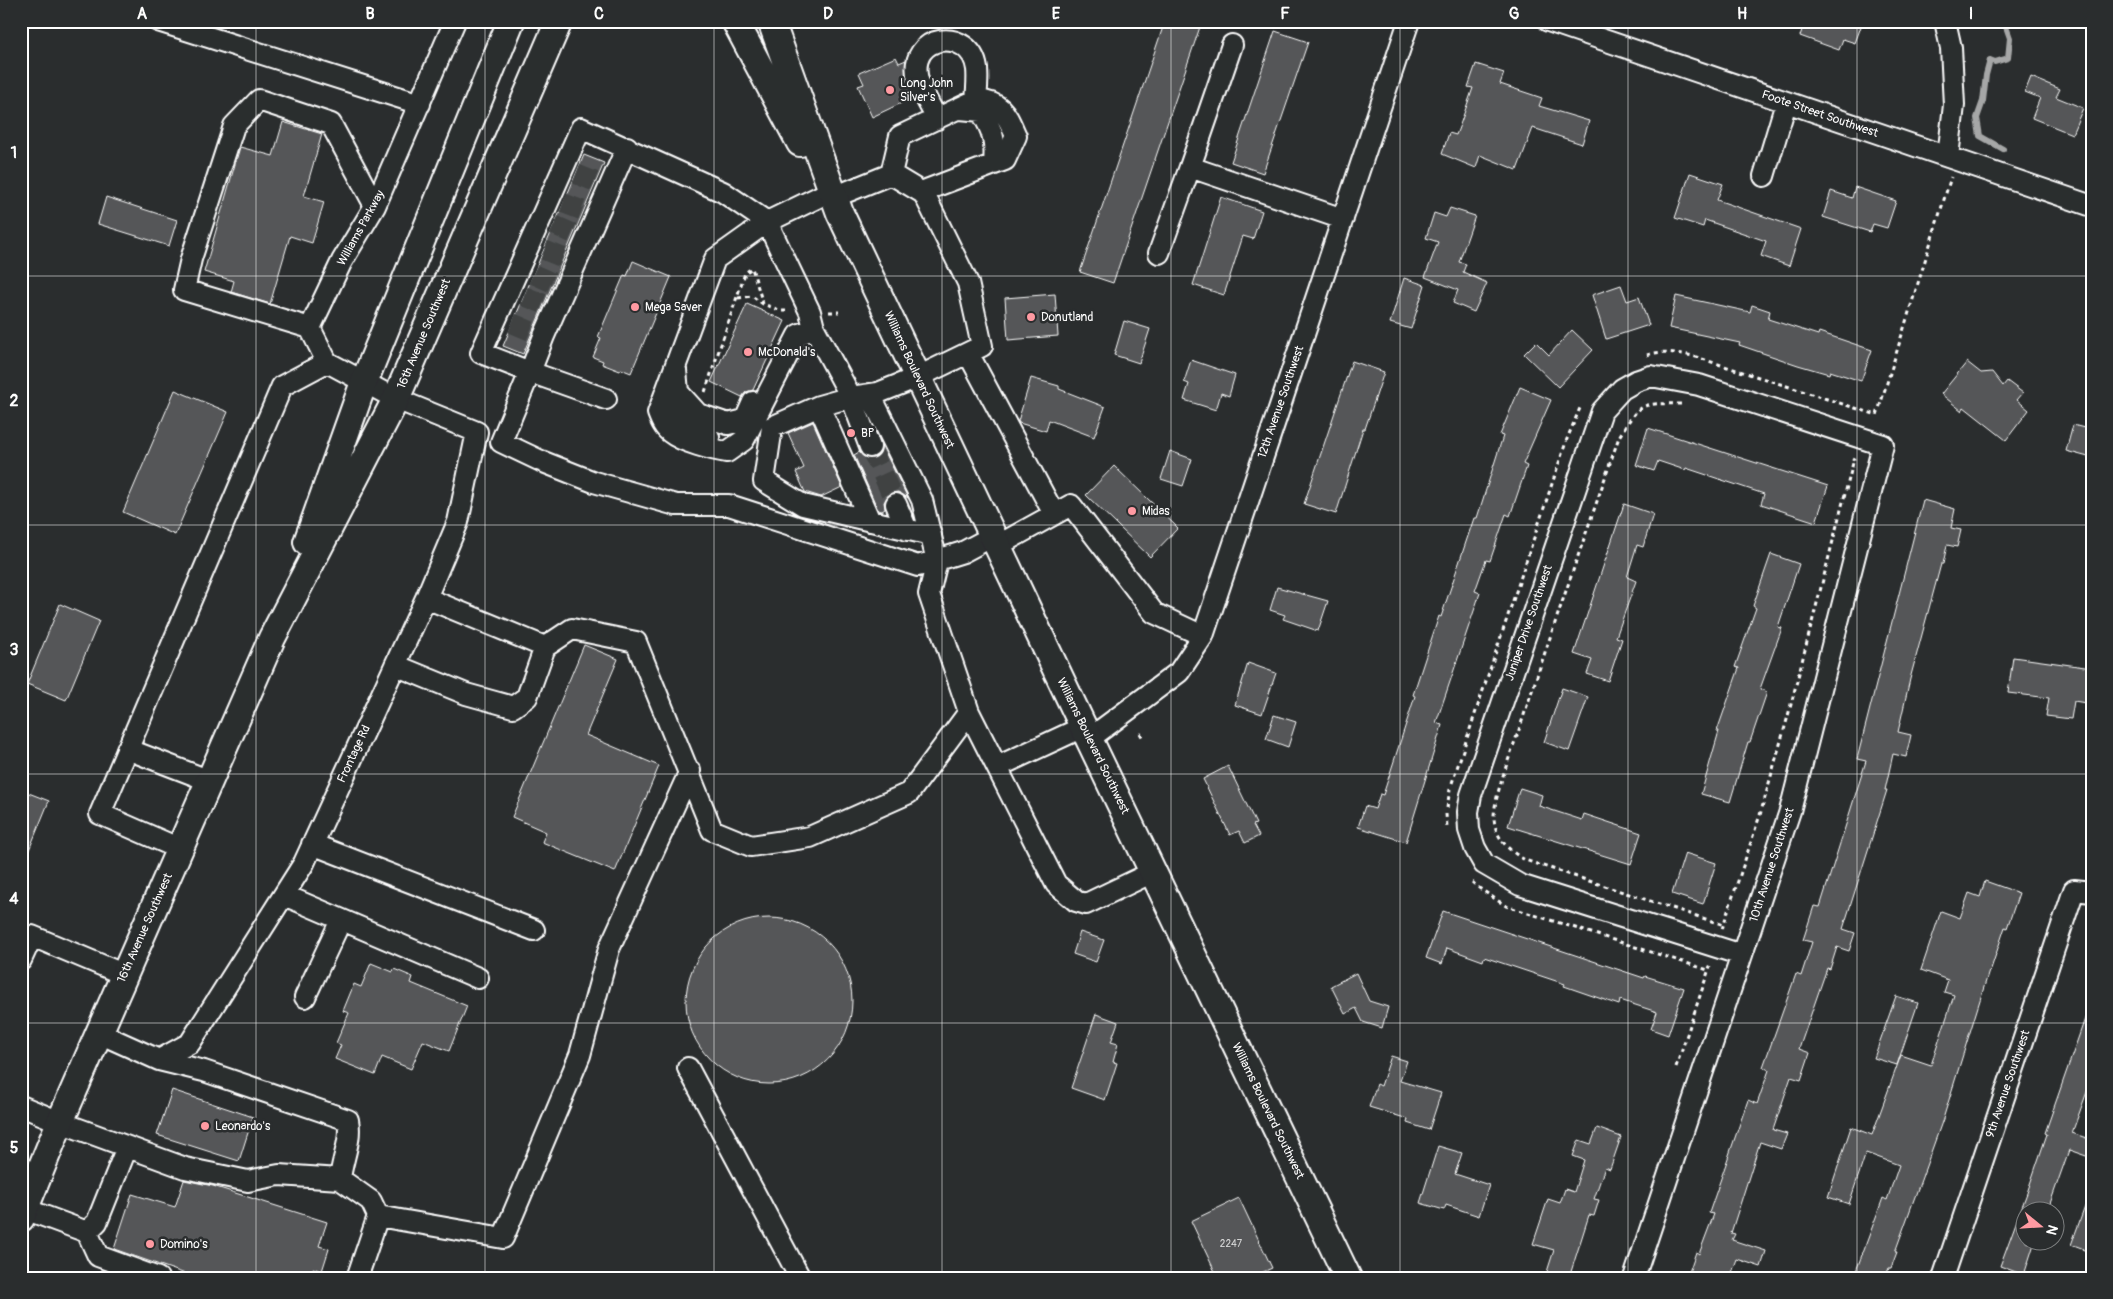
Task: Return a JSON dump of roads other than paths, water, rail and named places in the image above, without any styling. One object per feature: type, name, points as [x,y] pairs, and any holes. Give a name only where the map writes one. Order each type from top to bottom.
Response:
[{"type":"main road","name":"16th Avenue Southwest","points":[[23,1214],[60,1122],[272,638],[364,382],[511,21]]},
{"type":"main road","name":"16th Avenue Southwest","points":[[272,638],[396,399],[559,21]]},
{"type":"main road","name":"Williams Boulevard Southwest","points":[[735,21],[833,199],[1086,733],[1348,1278]]},
{"type":"main road","name":"Williams Boulevard Southwest","points":[[771,21],[833,199]]},
{"type":"street","points":[[158,21],[420,104]]},
{"type":"street","name":"Williams Parkway","points":[[310,328],[342,262],[375,206],[454,21]]},
{"type":"street","name":"12th Avenue Southwest","points":[[997,768],[1086,733],[1179,672],[1203,636],[1409,21]]},
{"type":"street","name":"Foote Street Southwest","points":[[1548,21],[2092,206]]},
{"type":"street","points":[[1946,21],[1951,48],[1954,106],[1952,158]]},
{"type":"street","points":[[937,118],[918,80],[917,62],[925,47],[933,42],[946,40],[960,43],[973,56],[977,69],[976,100]]},
{"type":"street","points":[[1159,253],[1232,45]]},
{"type":"street","points":[[375,206],[331,124],[259,100],[234,126],[191,259],[184,290],[310,328],[327,362],[396,399],[594,482],[676,505],[729,505],[918,566],[995,541],[1071,505],[1154,613],[1203,636]]},
{"type":"street","points":[[976,100],[991,101],[1005,112],[1016,136],[1005,160],[923,192],[891,174],[900,136],[976,100]]},
{"type":"street","points":[[1764,176],[1786,103]]},
{"type":"street","points":[[958,109],[981,111],[989,123],[995,140],[994,164]]},
{"type":"street","points":[[606,399],[481,353],[504,320],[516,294],[569,171],[581,128],[723,192],[767,222],[810,312],[806,332],[744,440],[727,452],[712,450],[671,434],[662,424],[658,414],[715,259],[767,222],[833,199],[891,174]]},
{"type":"street","points":[[501,442],[530,372],[538,334],[559,285],[602,185],[627,148]]},
{"type":"street","points":[[1190,167],[1343,219]]},
{"type":"street","points":[[923,192],[968,283],[982,346],[918,377],[878,393],[819,406],[772,427],[764,480],[803,505],[931,535]]},
{"type":"street","points":[[806,332],[860,396],[922,500],[937,561],[929,594],[969,712],[1056,884],[1076,901],[1086,904],[1153,872]]},
{"type":"street","points":[[676,368],[684,399],[676,407],[690,432],[720,440],[733,433],[745,420],[783,336],[806,332]]},
{"type":"street","points":[[968,353],[1054,514]]},
{"type":"street","points":[[180,850],[100,814],[282,386],[327,362]]},
{"type":"street","name":"Juniper Drive Southwest","points":[[1742,955],[1520,885],[1484,864],[1475,848],[1469,830],[1468,812],[1470,795],[1602,411],[1622,389],[1636,381],[1651,376],[1699,385],[1883,445]]},
{"type":"street","points":[[860,396],[870,447]]},
{"type":"street","points":[[819,406],[870,521]]},
{"type":"street","name":"Frontage Rd","points":[[159,1060],[190,1043],[304,863],[426,598],[458,522],[477,432]]},
{"type":"street","name":"10th Avenue Southwest","points":[[1634,1278],[1790,811],[1883,445]]},
{"type":"street","points":[[896,504],[908,530]]},
{"type":"street","points":[[426,598],[545,646]]},
{"type":"street","points":[[395,666],[466,694],[513,707],[527,697],[545,646],[572,629],[636,642],[690,771],[712,830],[751,846],[810,837],[909,792],[969,712]]},
{"type":"street","points":[[128,749],[210,781]]},
{"type":"street","points":[[378,1216],[503,1238],[580,1055],[609,949],[690,771]]},
{"type":"street","points":[[312,844],[534,930]]},
{"type":"street","name":"9th Avenue Southwest","points":[[1943,1278],[2083,891]]},
{"type":"street","points":[[284,895],[478,978]]},
{"type":"street","points":[[305,997],[341,920]]},
{"type":"street","points":[[21,960],[32,936],[125,975]]},
{"type":"street","points":[[99,1033],[159,1060],[204,1071],[348,1120],[350,1132],[340,1179]]},
{"type":"street","points":[[688,1068],[800,1278]]},
{"type":"street","points":[[21,1106],[185,1168],[248,1181],[279,1175],[340,1179],[371,1202],[378,1216],[357,1278]]},
{"type":"street","points":[[87,1232],[97,1222],[127,1147]]},
{"type":"street","points":[[23,1214],[87,1232],[98,1256],[158,1278]]},
{"type":"waterway","points":[[2003,149],[1980,136],[1977,118],[1983,101],[1990,60],[1995,62],[2008,58],[2010,38],[2004,21]]},
{"type":"tunnel","points":[[576,174],[596,182]]},
{"type":"tunnel","points":[[563,203],[584,211]]},
{"type":"tunnel","points":[[554,225],[574,234]]},
{"type":"tunnel","points":[[544,250],[564,258]]},
{"type":"tunnel","points":[[533,274],[553,283]]},
{"type":"tunnel","points":[[524,296],[544,304]]},
{"type":"tunnel","points":[[512,323],[533,332]]},
{"type":"tunnel","points":[[870,447],[896,504]]},
{"type":"place","name":"Long John Silver's","points":[[890,90]]},
{"type":"place","name":"Mega Saver","points":[[635,307]]},
{"type":"place","name":"Donutland","points":[[1031,317]]},
{"type":"place","name":"McDonald's","points":[[748,352]]},
{"type":"place","name":"BP","points":[[851,433]]},
{"type":"place","name":"Midas","points":[[1132,511]]},
{"type":"place","name":"Leonardo's","points":[[205,1126]]},
{"type":"place","name":"Domino's","points":[[150,1244]]}]
